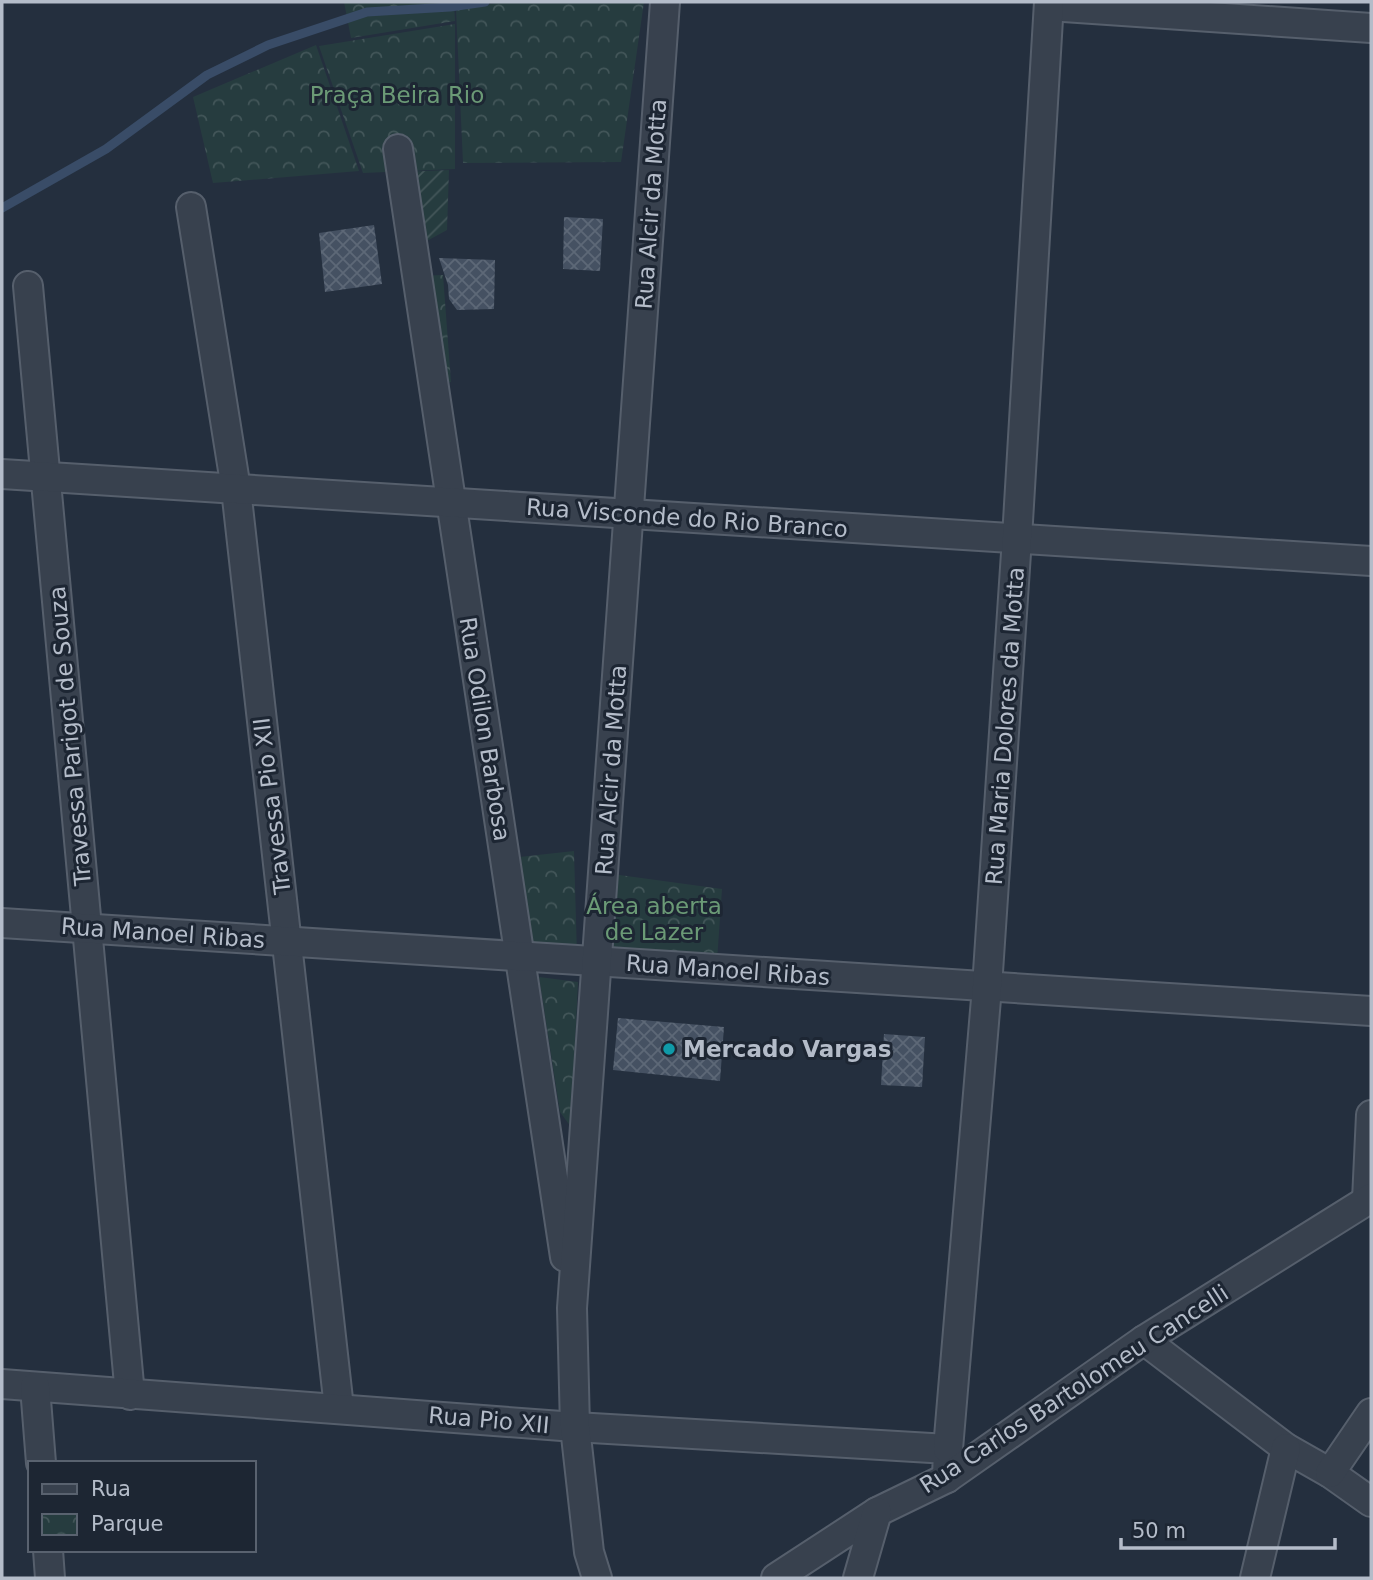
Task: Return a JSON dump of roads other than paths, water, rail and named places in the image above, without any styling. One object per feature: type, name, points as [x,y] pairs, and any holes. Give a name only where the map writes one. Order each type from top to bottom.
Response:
[{"type":"street","points":[[1049,4],[1371,28]]},
{"type":"street","name":"Rua Maria Dolores da Motta","points":[[948,1449],[987,987],[1049,4]]},
{"type":"street","name":"Rua Alcir da Motta","points":[[597,1578],[590,1552],[575,1427],[572,1308],[665,7]]},
{"type":"street","name":"Rua Odilon Barbosa","points":[[398,149],[572,1308]]},
{"type":"street","name":"Travessa Pio XII","points":[[191,207],[236,489],[339,1408]]},
{"type":"street","name":"Travessa Parigot de Souza","points":[[28,286],[130,1395]]},
{"type":"street","name":"Rua Visconde do Rio Branco","points":[[2,474],[1371,561]]},
{"type":"street","name":"Rua Manoel Ribas","points":[[2,923],[1371,1012]]},
{"type":"street","points":[[1369,1199],[1371,1115]]},
{"type":"street","name":"Rua Carlos Bartolomeu Cancelli","points":[[776,1578],[877,1512],[947,1478],[1144,1340],[1369,1199]]},
{"type":"street","points":[[1144,1340],[1286,1448],[1371,1502]]},
{"type":"street","name":"Rua Pio XII","points":[[2,1384],[575,1427],[948,1449]]},
{"type":"street","points":[[35,1387],[41,1461]]},
{"type":"street","points":[[1330,1474],[1371,1413]]},
{"type":"street","points":[[1255,1578],[1286,1448]]},
{"type":"street","points":[[947,1478],[948,1449]]},
{"type":"street","points":[[858,1578],[877,1512]]},
{"type":"street","points":[[48,1552],[50,1578]]},
{"type":"waterway","points":[[2,208],[106,149],[207,75],[268,45],[367,12],[485,2]]},
{"type":"place","name":"Mercado Vargas","points":[[669,1049]]},
{"type":"park label","name":"Praça Beira Rio","points":[[397,95]]},
{"type":"park label","name":"Área aberta de Lazer","points":[[654,919]]}]
